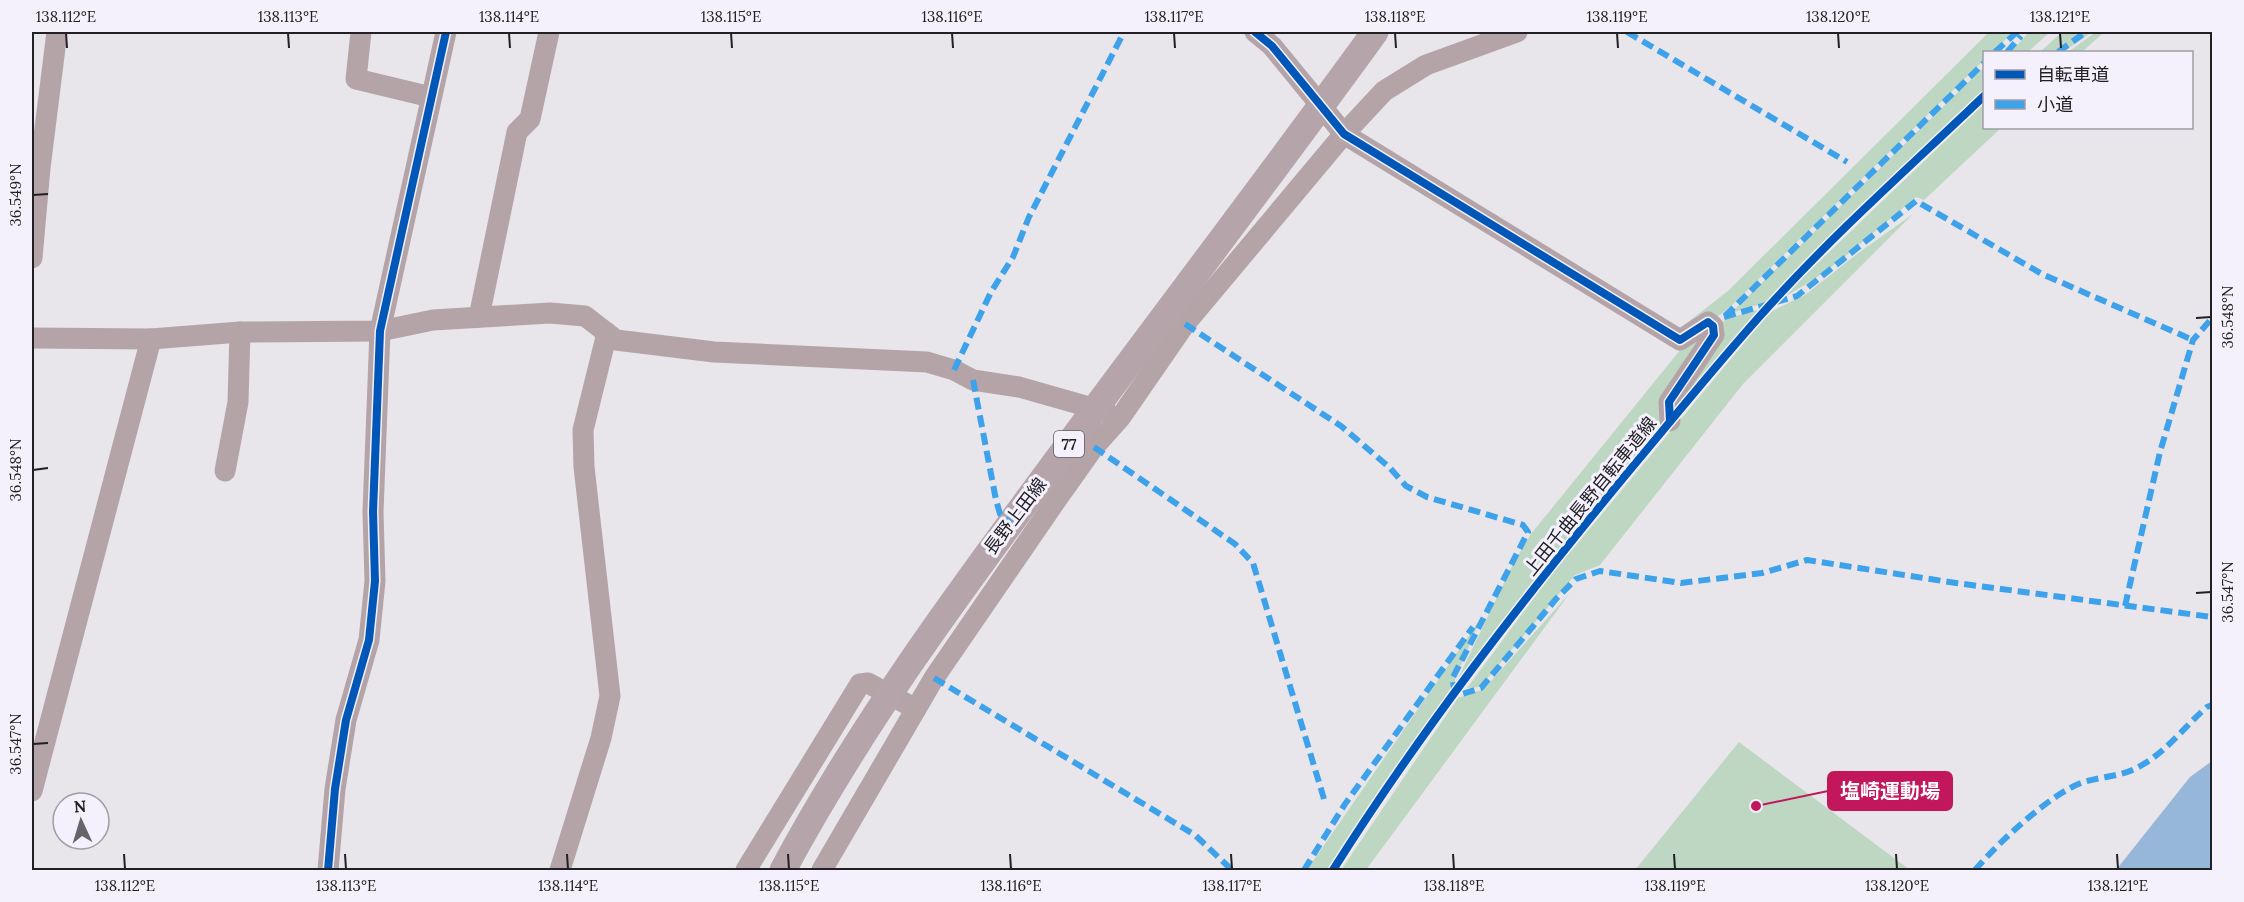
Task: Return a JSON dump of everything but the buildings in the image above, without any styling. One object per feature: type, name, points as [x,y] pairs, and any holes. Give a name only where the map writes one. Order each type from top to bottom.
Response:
[{"type":"main road","name":"長野上田線","points":[[783,870],[815,812],[888,694],[995,544],[1375,32]]},
{"type":"street","points":[[32,258],[40,168],[57,32]]},
{"type":"street","points":[[361,32],[356,79],[432,97]]},
{"type":"street","points":[[328,870],[343,743],[369,640],[375,581],[373,512],[380,331],[446,32]]},
{"type":"street","points":[[479,317],[517,132],[530,119],[549,32]]},
{"type":"street","points":[[1255,32],[1272,46],[1344,134],[1680,339],[1708,322],[1713,326],[1714,335],[1669,402],[1670,421]]},
{"type":"street","points":[[822,870],[934,678],[1076,473],[1120,418],[1185,324],[1344,134],[1384,91],[1426,65],[1517,32]]},
{"type":"street","points":[[32,338],[151,339],[240,332],[380,331],[433,320],[550,313],[585,316],[616,340],[714,352],[927,362],[954,370],[973,380],[1019,387],[1066,402],[1096,407],[1120,418]]},
{"type":"street","points":[[225,471],[237,402],[240,332]]},
{"type":"street","points":[[560,870],[602,738],[610,696],[584,467],[584,430],[608,333]]},
{"type":"street","points":[[32,790],[151,339]]},
{"type":"street","points":[[995,544],[1017,560]]},
{"type":"street","points":[[746,870],[860,684],[868,683],[916,709]]},
{"type":"green space","points":[[1989,32],[2014,32],[1993,51],[1983,51],[1983,61],[1730,307],[1720,315],[1679,329],[1728,291]]},
{"type":"green space","points":[[2029,32],[2050,32],[2029,51],[2012,51]]},
{"type":"green space","points":[[2062,32],[2092,32],[2064,51],[2041,51]]},
{"type":"green space","points":[[2096,32],[2104,32],[2083,51],[2069,51]]},
{"type":"green space","points":[[1983,68],[1982,92],[1853,212],[1767,302],[1731,313]]},
{"type":"green space","points":[[1983,105],[1983,129],[2000,129],[1924,200],[1916,197],[1834,265],[1780,299]]},
{"type":"green space","points":[[1913,214],[1743,384],[1600,565],[1575,575],[1480,687],[1467,688],[1552,574],[1770,312],[1805,295]]},
{"type":"green space","points":[[1761,309],[1673,411],[1725,319]]},
{"type":"green space","points":[[1704,327],[1662,424],[1570,535],[1456,683],[1513,564],[1531,534],[1685,344]]},
{"type":"green space","points":[[1570,593],[1366,870],[1341,870],[1458,698],[1484,689]]},
{"type":"green space","points":[[1481,618],[1451,689],[1327,870],[1307,870]]},
{"type":"green space","points":[[1739,742],[1910,870],[1635,870]]},
{"type":"water","points":[[2212,761],[2212,870],[2116,870],[2190,777]]},
{"type":"marked path","points":[[954,370],[991,292],[1013,257],[1029,217],[1124,32]]},
{"type":"marked path","points":[[1627,32],[1847,162]]},
{"type":"marked path","points":[[1996,51],[2017,32]]},
{"type":"marked path","points":[[2059,51],[2086,32]]},
{"type":"marked path","points":[[2008,51],[2021,36]]},
{"type":"marked path","points":[[1725,316],[1983,64]]},
{"type":"marked path","points":[[1724,317],[1797,296],[1916,201],[2042,274],[2193,340]]},
{"type":"marked path","points":[[2125,606],[2160,452],[2193,340],[2212,318]]},
{"type":"marked path","points":[[1185,324],[1341,426],[1389,467],[1406,486],[1427,497],[1523,525],[1528,532],[1452,679],[1455,691],[1462,694],[1481,688],[1556,599],[1576,579],[1600,571],[1681,583],[1762,573],[1807,560],[1956,583],[2212,617]]},
{"type":"marked path","points":[[973,380],[996,500],[1000,514],[1011,523]]},
{"type":"marked path","points":[[1094,447],[1235,544],[1253,563],[1324,799]]},
{"type":"marked path","points":[[1304,870],[1345,804],[1473,627]]},
{"type":"marked path","points":[[934,678],[1195,835],[1232,870]]},
{"type":"marked path","points":[[1975,870],[2010,834],[2054,798],[2081,783],[2127,772],[2142,765],[2160,752],[2207,707],[2212,705]]},
{"type":"cycle path","points":[[328,870],[335,789],[346,720],[369,640],[375,581],[373,512],[380,331],[446,32]]},
{"type":"cycle path","name":"上田千曲長野自転車道線","points":[[1255,32],[1272,46],[1344,134],[1680,340],[1708,322],[1713,326],[1714,335],[1669,402],[1670,421]]},
{"type":"cycle path","name":"上田千曲長野自転車道線","points":[[1333,870],[1436,718],[1509,620],[1585,524],[1714,369],[1769,306],[1821,252],[1983,97]]},
{"type":"place","name":"塩崎運動場","points":[[1756,806]]}]
